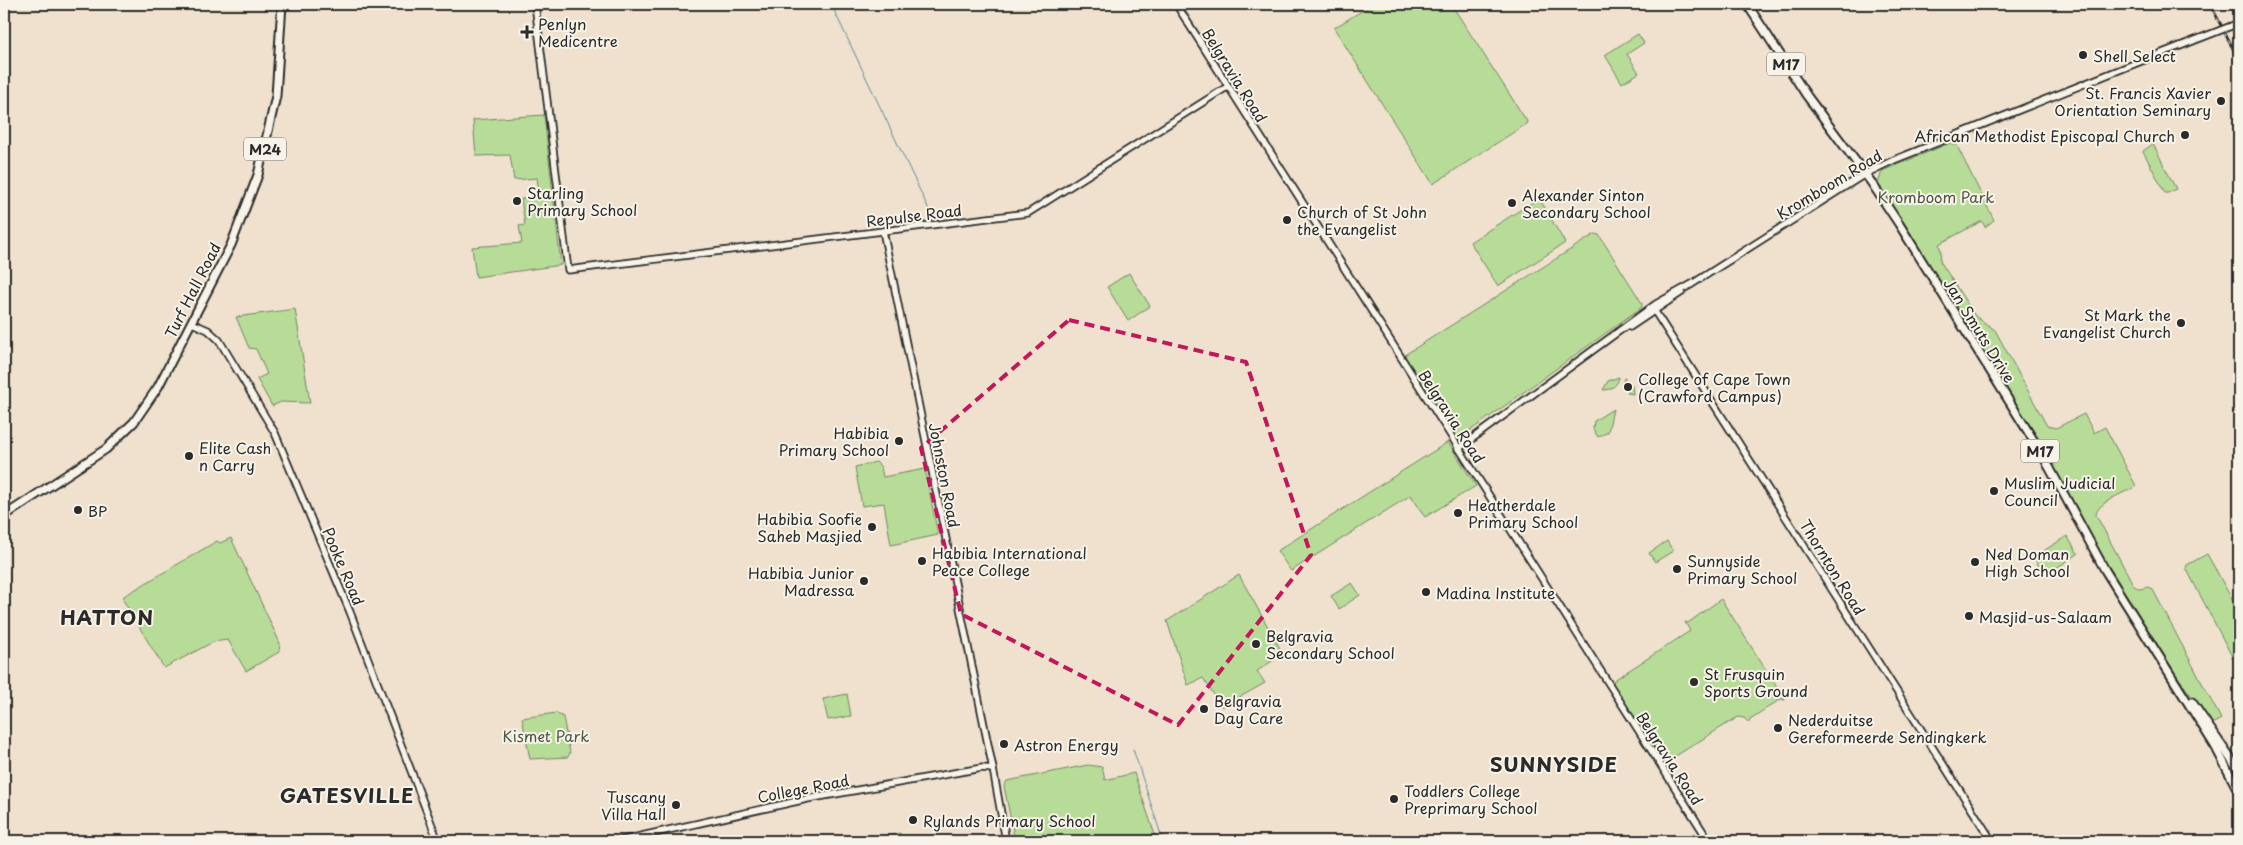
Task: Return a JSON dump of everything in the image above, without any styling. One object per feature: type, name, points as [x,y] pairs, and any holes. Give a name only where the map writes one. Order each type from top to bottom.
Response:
[{"type":"main road","name":"Turf Hall Road","points":[[4,516],[95,458],[126,431],[151,399],[192,323],[242,220],[264,155],[278,76],[282,4]]},
{"type":"main road","name":"Jan Smuts Drive","points":[[1747,4],[1807,96],[1865,174],[2042,454],[2105,570],[2219,752],[2239,792]]},
{"type":"main road","name":"Jan Smuts Drive","points":[[2175,680],[2221,742],[2239,771]]},
{"type":"street","name":"Repulse Road","points":[[535,4],[568,270],[1020,215],[1034,211],[1228,87]]},
{"type":"street","name":"Belgravia Road","points":[[1176,4],[1709,841]]},
{"type":"street","name":"Kromboom Road","points":[[1458,449],[1653,309],[1865,174],[2239,23]]},
{"type":"street","name":"Johnston Road","points":[[883,231],[1006,841]]},
{"type":"street","name":"Thornton Road","points":[[1653,309],[1992,841]]},
{"type":"street","name":"Pooke Road","points":[[192,323],[208,330],[219,340],[275,433],[352,619],[438,841]]},
{"type":"street","name":"College Road","points":[[619,841],[820,797],[970,770],[993,769]]},
{"type":"highlighted area","points":[[1069,320],[1246,362],[1311,555],[1178,725],[961,614],[921,448]]},
{"type":"green space","points":[[1373,4],[1451,4],[1528,123],[1433,184],[1334,28]]},
{"type":"green space","points":[[1638,34],[1644,43],[1627,54],[1639,73],[1622,83],[1605,55]]},
{"type":"green space","name":"Starling Primary School","points":[[544,115],[561,265],[476,277],[472,247],[522,243],[519,226],[525,225],[521,199],[540,197],[537,178],[514,180],[510,155],[476,156],[473,120]]},
{"type":"green space","name":"Kromboom Park","points":[[1950,143],[1957,146],[1994,220],[1985,227],[1982,221],[1939,244],[1941,251],[1940,261],[1975,316],[1995,330],[2047,426],[2056,428],[2084,414],[2094,433],[2105,427],[2136,486],[2106,502],[2101,506],[2096,515],[2134,586],[2140,589],[2149,587],[2153,590],[2221,719],[2212,724],[2177,676],[2113,575],[2042,447],[1878,184],[1882,171]]},
{"type":"green space","points":[[2153,144],[2176,189],[2168,193],[2165,193],[2143,151]]},
{"type":"green space","points":[[1539,198],[1565,243],[1498,286],[1470,242]]},
{"type":"green space","points":[[1595,234],[1599,235],[1642,303],[1642,307],[1460,438],[1456,437],[1405,357],[1406,354]]},
{"type":"green space","points":[[1129,273],[1150,306],[1128,321],[1107,287]]},
{"type":"green space","points":[[295,309],[310,403],[281,402],[272,406],[257,379],[267,374],[256,349],[249,348],[236,317]]},
{"type":"green space","points":[[1619,377],[1614,386],[1603,390],[1608,381]]},
{"type":"green space","points":[[1624,378],[1632,385],[1633,394],[1628,393],[1627,389],[1622,385]]},
{"type":"green space","points":[[1613,409],[1608,432],[1598,437],[1593,429],[1594,421]]},
{"type":"green space","points":[[1448,442],[1476,486],[1425,517],[1411,495],[1291,571],[1277,551]]},
{"type":"green space","points":[[876,462],[881,467],[883,477],[925,469],[938,535],[891,545],[884,503],[862,506],[855,467]]},
{"type":"green space","points":[[2067,536],[2078,554],[2044,576],[2034,557]]},
{"type":"green space","points":[[231,538],[280,643],[279,652],[246,671],[228,640],[213,642],[164,668],[123,600],[124,596],[217,541],[220,543]]},
{"type":"green space","points":[[1667,541],[1673,551],[1655,562],[1649,553]]},
{"type":"green space","points":[[2207,554],[2239,612],[2238,668],[2186,568],[2187,565]]},
{"type":"green space","points":[[1239,575],[1283,654],[1257,671],[1265,683],[1222,707],[1203,678],[1188,685],[1167,621]]},
{"type":"green space","points":[[1352,583],[1360,595],[1339,609],[1331,596]]},
{"type":"green space","name":"St Frusquin Sports Ground","points":[[1721,599],[1785,700],[1781,699],[1750,719],[1749,723],[1744,718],[1738,717],[1666,762],[1663,762],[1613,684],[1614,680],[1690,631],[1685,622],[1688,623]]},
{"type":"green space","points":[[847,694],[851,716],[828,720],[823,699]]},
{"type":"green space","name":"Kismet Park","points":[[556,713],[563,717],[570,753],[568,757],[530,759],[522,718]]},
{"type":"green space","points":[[1088,765],[1102,767],[1105,780],[1134,773],[1157,841],[1015,841],[1004,786],[1007,781]]},
{"type":"green space","points":[[900,833],[902,841],[866,841]]},
{"type":"waterway","points":[[831,4],[933,218]]},
{"type":"waterway","points":[[1133,749],[1163,841]]},
{"type":"railway","points":[[2210,4],[2239,60]]},
{"type":"place","name":"Penlyn Medicentre","points":[[527,32]]},
{"type":"place","name":"Shell Select","points":[[2083,55]]},
{"type":"place","name":"St. Francis Xavier Orientation Seminary","points":[[2221,101]]},
{"type":"place","name":"African Methodist Episcopal Church","points":[[2185,135]]},
{"type":"place","name":"Starling Primary School","points":[[517,201]]},
{"type":"place","name":"Alexander Sinton Secondary School","points":[[1512,203]]},
{"type":"place","name":"Church of St John the Evangelist","points":[[1287,220]]},
{"type":"place","name":"St Mark the Evangelist Church","points":[[2181,323]]},
{"type":"place","name":"College of Cape Town (Crawford Campus)","points":[[1628,387]]},
{"type":"place","name":"Habibia Primary School","points":[[899,441]]},
{"type":"place","name":"Elite Cash n Carry","points":[[189,456]]},
{"type":"place","name":"Muslim Judicial Council","points":[[1994,491]]},
{"type":"place","name":"BP","points":[[78,510]]},
{"type":"place","name":"Heatherdale Primary School","points":[[1458,513]]},
{"type":"place","name":"Habibia Soofie Saheb Masjied","points":[[872,527]]},
{"type":"place","name":"Habibia International Peace College","points":[[922,561]]},
{"type":"place","name":"Ned Doman High School","points":[[1975,562]]},
{"type":"place","name":"Sunnyside Primary School","points":[[1677,569]]},
{"type":"place","name":"Habibia Junior Madressa","points":[[864,581]]},
{"type":"place","name":"Madina Institute","points":[[1426,592]]},
{"type":"place","name":"Masjid-us-Salaam","points":[[1969,616]]},
{"type":"place","name":"Belgravia Secondary School","points":[[1256,644]]},
{"type":"place","name":"St Frusquin Sports Ground","points":[[1694,682]]},
{"type":"place","name":"Belgravia Day Care","points":[[1204,709]]},
{"type":"place","name":"Nederduitse Gereformeerde Sendingkerk","points":[[1778,728]]},
{"type":"place","name":"Astron Energy","points":[[1004,744]]},
{"type":"place","name":"Toddlers College Preprimary School","points":[[1394,799]]},
{"type":"place","name":"Tuscany Villa Hall","points":[[676,805]]},
{"type":"place","name":"Rylands Primary School","points":[[913,820]]},
{"type":"district","name":"HATTON","points":[[107,617]]},
{"type":"district","name":"SUNNYSIDE","points":[[1554,764]]},
{"type":"district","name":"GATESVILLE","points":[[347,795]]}]
